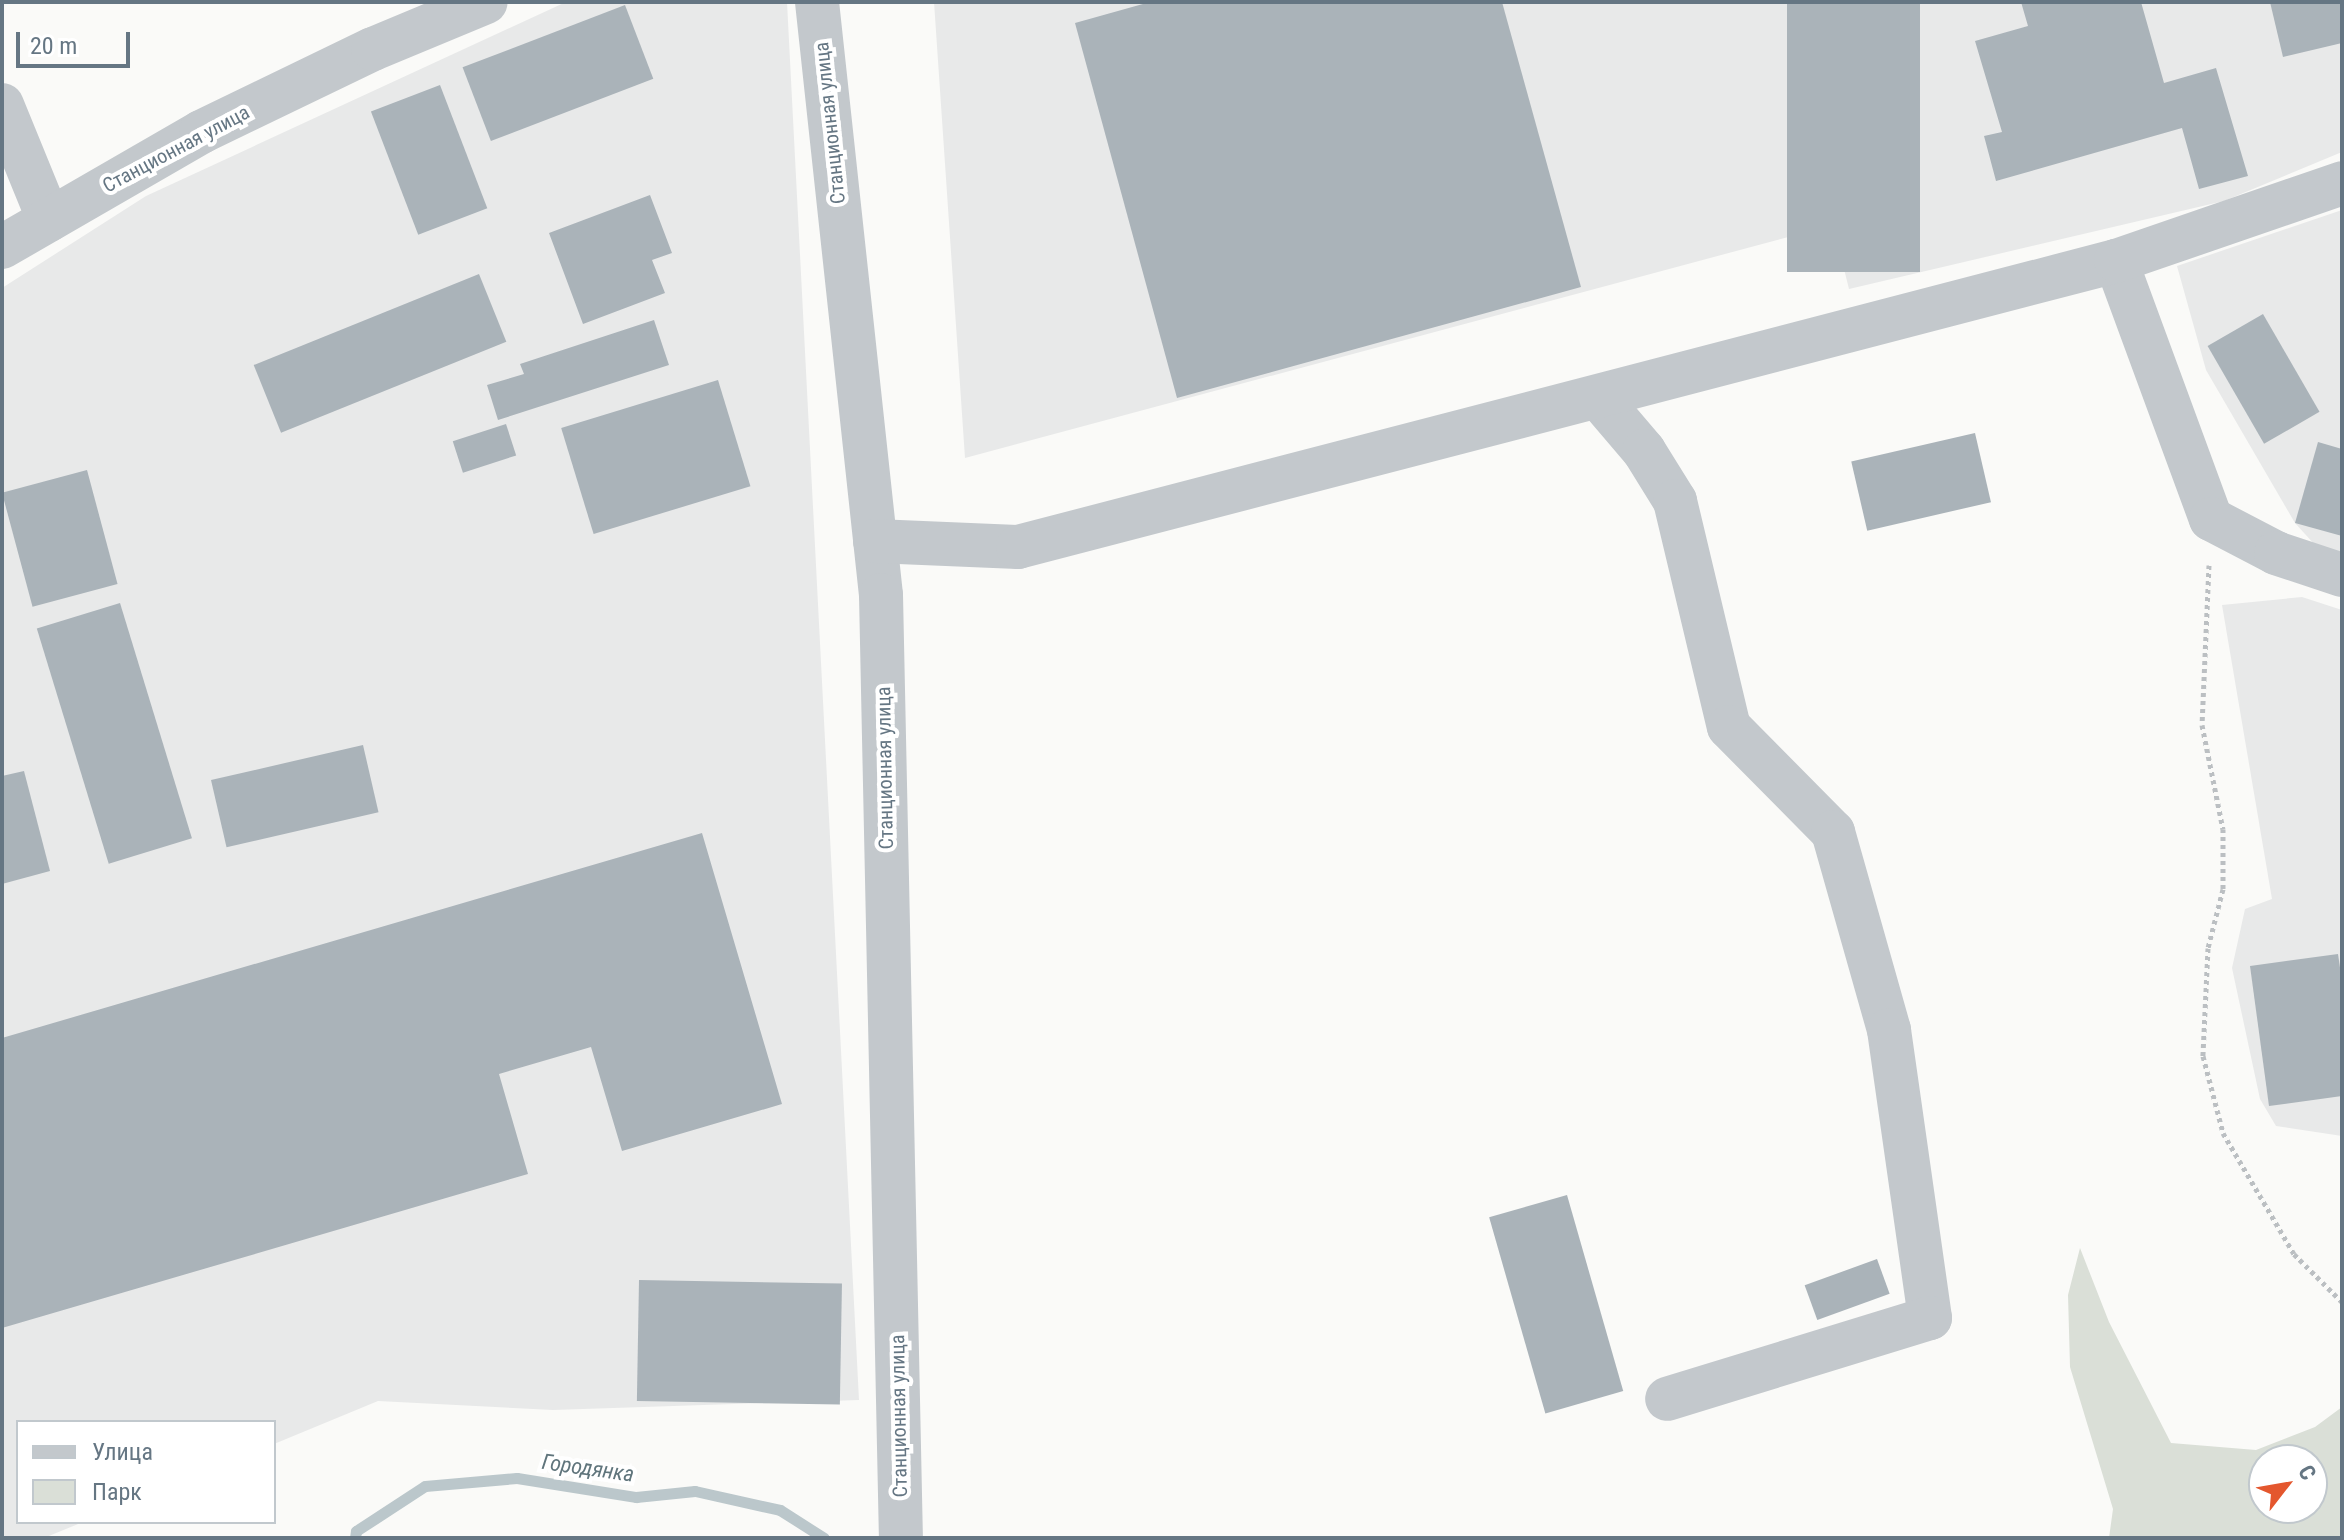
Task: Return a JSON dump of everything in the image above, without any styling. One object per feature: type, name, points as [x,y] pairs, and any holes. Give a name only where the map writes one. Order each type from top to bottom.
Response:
[{"type":"street","name":"Станционная улица","points":[[2,247],[201,132],[373,49],[486,2]]},
{"type":"street","name":"Станционная улица","points":[[817,2],[881,595],[901,1538]]},
{"type":"street","points":[[2,105],[49,220]]},
{"type":"street","points":[[875,541],[1018,547],[2116,261],[2342,183]]},
{"type":"street","points":[[2116,261],[2211,519],[2276,553],[2342,575]]},
{"type":"street","points":[[1598,397],[1644,451],[1675,501],[1729,727],[1833,832],[1889,1030],[1930,1318],[1667,1399]]},
{"type":"path","points":[[2211,519],[2202,725],[2223,829],[2223,889],[2208,948],[2203,1056],[2223,1133],[2294,1254],[2342,1302]]},
{"type":"shaded area","points":[[566,2],[787,2],[859,1400],[553,1410],[378,1401],[276,1443],[276,1420],[16,1420],[16,1524],[78,1524],[44,1538],[2,1538],[2,288],[146,196]]},
{"type":"shaded area","points":[[934,2],[2342,2],[2342,152],[2224,201],[1849,289],[1833,225],[965,458]]},
{"type":"shaded area","points":[[2342,210],[2342,557],[2315,545],[2295,523],[2206,370],[2177,266]]},
{"type":"shaded area","points":[[2302,597],[2342,610],[2342,1136],[2276,1126],[2260,1099],[2232,968],[2245,909],[2272,899],[2222,605]]},
{"type":"green space","points":[[2080,1248],[2109,1322],[2171,1443],[2248,1449],[2248,1524],[2328,1524],[2328,1444],[2271,1444],[2315,1427],[2342,1407],[2342,1538],[2109,1538],[2113,1509],[2070,1367],[2068,1295]]},
{"type":"building","points":[[1150,2],[1502,2],[1581,287],[1177,398],[1075,23]]},
{"type":"building","points":[[1787,2],[1920,2],[1920,272],[1787,272]]},
{"type":"building","points":[[2021,2],[2141,2],[2164,83],[2216,68],[2248,176],[2199,189],[2182,128],[1996,181],[1984,136],[2002,132],[1975,41],[2028,26]]},
{"type":"building","points":[[2270,2],[2342,2],[2342,43],[2283,57]]},
{"type":"building","points":[[625,5],[653,79],[491,141],[463,67]]},
{"type":"building","points":[[440,85],[487,208],[418,235],[371,112]]},
{"type":"building","points":[[650,195],[672,253],[652,260],[665,293],[583,324],[549,233]]},
{"type":"building","points":[[479,274],[506,342],[281,433],[254,365]]},
{"type":"building","points":[[2263,314],[2320,412],[2264,444],[2208,346]]},
{"type":"building","points":[[654,320],[669,365],[498,420],[487,385],[524,374],[520,364]]},
{"type":"building","points":[[718,380],[750,486],[594,534],[561,428]]},
{"type":"building","points":[[506,424],[516,455],[463,473],[453,441]]},
{"type":"building","points":[[1975,433],[1991,502],[1867,531],[1851,462]]},
{"type":"building","points":[[2318,442],[2342,449],[2342,536],[2295,523]]},
{"type":"building","points":[[87,470],[118,584],[33,607],[2,493]]},
{"type":"building","points":[[120,603],[192,838],[109,864],[37,628]]},
{"type":"building","points":[[363,745],[379,812],[227,847],[211,780]]},
{"type":"building","points":[[24,771],[50,871],[2,884],[2,776]]},
{"type":"building","points":[[702,833],[782,1104],[622,1151],[591,1047],[499,1074],[528,1174],[2,1328],[2,1038]]},
{"type":"building","points":[[2338,954],[2342,981],[2342,1096],[2269,1106],[2250,966]]},
{"type":"building","points":[[1567,1195],[1623,1391],[1545,1413],[1489,1217]]},
{"type":"building","points":[[1877,1259],[1890,1294],[1817,1320],[1805,1285]]},
{"type":"building","points":[[639,1280],[842,1284],[840,1405],[637,1401]]},
{"type":"waterway","name":"Городянка","points":[[355,1538],[356,1531],[425,1486],[517,1478],[636,1497],[695,1491],[780,1510],[824,1538]]}]
